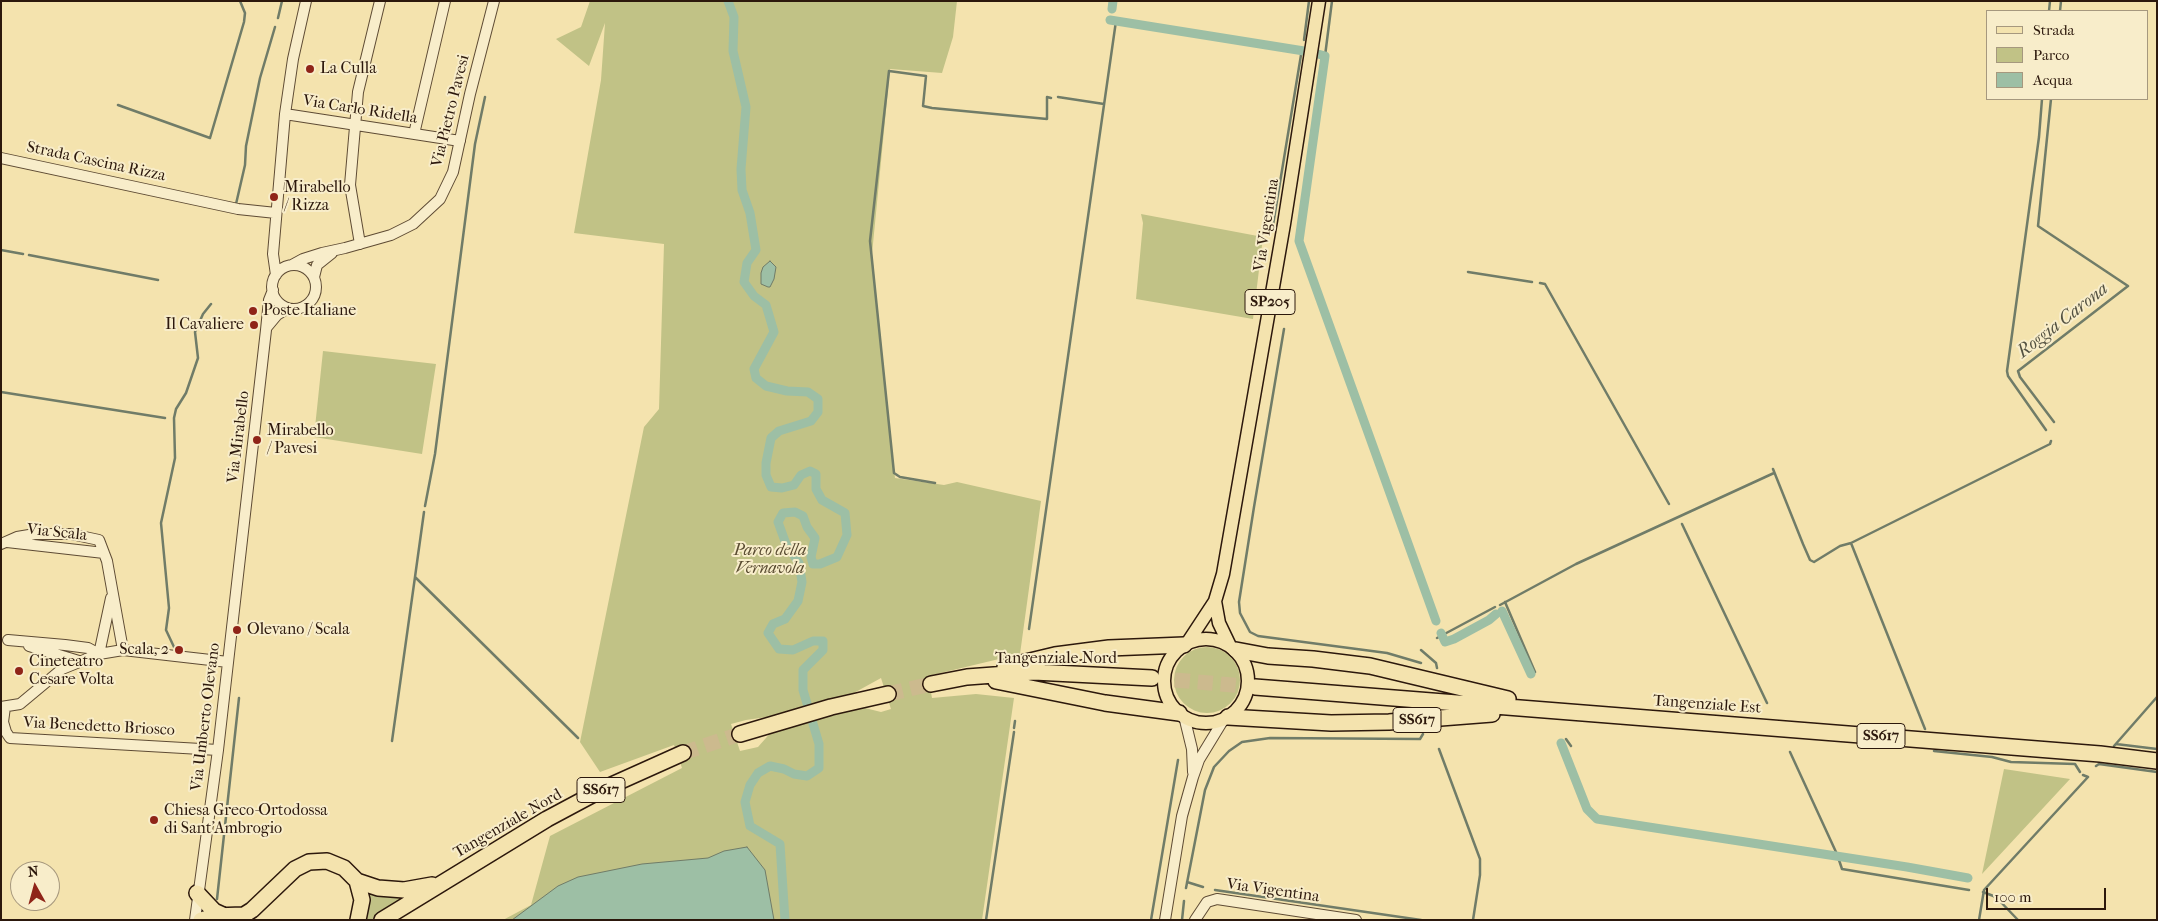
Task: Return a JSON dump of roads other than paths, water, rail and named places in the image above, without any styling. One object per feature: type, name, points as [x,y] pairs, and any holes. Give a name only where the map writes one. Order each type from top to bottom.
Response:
[{"type":"highway","points":[[967,677],[1055,655],[1109,648],[1186,644]]},
{"type":"highway","name":"SS617","points":[[1233,648],[1268,656],[1370,666],[1490,695],[1568,706],[1606,715]]},
{"type":"highway","name":"Tangenziale Nord","points":[[931,684],[967,677],[1034,672],[1152,678]]},
{"type":"highway","points":[[967,677],[1020,685],[1105,703],[1182,715]]},
{"type":"highway","name":"Tangenziale Est","points":[[1255,687],[2100,754],[2157,761]]},
{"type":"highway","points":[[740,734],[831,707],[888,694]]},
{"type":"highway","name":"SS617","points":[[1226,718],[1332,723],[1389,722],[1479,714],[1606,715]]},
{"type":"highway","name":"Tangenziale Nord","points":[[382,920],[547,819],[605,788],[683,754]]},
{"type":"highway","points":[[201,920],[213,916],[235,917],[252,910],[295,869],[309,862],[327,861],[344,868],[357,881],[378,888],[404,890],[441,884]]},
{"type":"highway","points":[[357,881],[362,900],[358,920]]},
{"type":"highway","points":[[197,893],[214,911],[235,917]]},
{"type":"main road","name":"Via Vigentina","points":[[1182,715],[1168,697],[1164,676],[1172,656],[1186,644],[1215,601],[1224,564],[1284,224],[1319,1]]},
{"type":"main road","name":"Via Vigentina","points":[[1215,601],[1219,623],[1233,648],[1246,665],[1248,677],[1248,690],[1243,702],[1226,718]]},
{"type":"main road","points":[[1186,644],[1208,638],[1223,642],[1233,648]]},
{"type":"main road","points":[[1182,715],[1204,723],[1226,718]]},
{"type":"street","points":[[288,308],[279,302],[273,290],[276,275],[273,260],[274,234],[292,59],[306,1]]},
{"type":"street","points":[[360,244],[350,185],[355,124],[358,92],[380,1]]},
{"type":"street","points":[[414,134],[445,1]]},
{"type":"street","name":"Via Pietro Pavesi","points":[[290,266],[303,259],[391,235],[414,224],[440,198],[453,172],[494,1]]},
{"type":"street","name":"Via Carlo Ridella","points":[[285,114],[460,141]]},
{"type":"street","name":"Strada Cascina Rizza","points":[[1,158],[185,196],[238,209],[276,213]]},
{"type":"street","points":[[274,234],[277,253],[290,266]]},
{"type":"street","name":"Via Pietro Pavesi","points":[[314,277],[321,260],[337,250]]},
{"type":"street","points":[[266,330],[277,315],[288,308],[302,307],[311,300],[316,288],[314,277],[304,267],[290,266],[276,275]]},
{"type":"street","name":"Via Mirabello","points":[[241,548],[269,300],[273,290]]},
{"type":"street","name":"Via Scala","points":[[4,543],[17,537],[36,534],[71,534],[99,540],[104,553],[122,650]]},
{"type":"street","name":"Via Scala","points":[[4,543],[104,553]]},
{"type":"street","name":"Via Umberto Olevano","points":[[195,920],[197,893],[218,750],[241,548]]},
{"type":"street","name":"Via Scala","points":[[99,654],[112,592]]},
{"type":"street","points":[[5,640],[88,648],[99,654]]},
{"type":"street","points":[[5,640],[79,661]]},
{"type":"street","points":[[3,707],[20,704],[62,669],[99,654],[122,650],[228,662]]},
{"type":"street","name":"Via Benedetto Briosco","points":[[3,707],[3,722],[10,738],[218,750]]},
{"type":"street","name":"Via Vigentina","points":[[1182,715],[1192,749],[1193,777]]},
{"type":"street","name":"Via Vigentina","points":[[1165,920],[1182,816],[1193,777],[1200,760],[1226,718]]},
{"type":"street","name":"Via Vigentina","points":[[1195,920],[1207,902],[1217,899],[1356,920]]},
{"type":"water","points":[[770,261],[776,267],[774,279],[770,287],[768,287],[761,284],[761,273],[763,267]]},
{"type":"water","points":[[747,847],[765,870],[774,920],[512,920],[558,886],[578,877],[642,864],[708,858],[724,851]]},
{"type":"waterway","points":[[118,105],[210,138],[244,22],[245,13],[240,1]]},
{"type":"waterway","points":[[278,18],[282,1]]},
{"type":"waterway","points":[[728,1],[734,17],[733,51],[746,107],[741,169],[742,190],[750,213],[756,250],[747,263],[744,282],[754,296],[766,305],[774,332],[754,369],[756,378],[766,386],[787,391],[808,392],[818,399],[818,412],[811,421],[779,431],[771,438],[766,463],[766,475],[771,487],[782,488],[794,485],[801,475],[810,471],[816,474],[816,489],[822,500],[845,513],[847,535],[837,557],[820,564],[813,564],[811,557],[815,538],[807,527],[803,516],[795,512],[783,513],[778,522],[786,544],[799,563],[802,582],[798,601],[785,619],[773,624],[768,633],[779,649],[793,650],[813,641],[823,641],[823,650],[803,670],[803,690],[819,744],[819,768],[807,776],[770,766],[758,773],[750,785],[745,802],[750,826],[780,844],[785,920]]},
{"type":"waterway","points":[[1112,9],[1113,1]]},
{"type":"waterway","points":[[1304,40],[1309,1]]},
{"type":"waterway","points":[[1325,56],[1332,1]]},
{"type":"waterway","points":[[2049,10],[2050,1]]},
{"type":"waterway","name":"Roggia Carona","points":[[2060,10],[2061,1]]},
{"type":"waterway","points":[[1110,20],[1304,51]]},
{"type":"waterway","points":[[1029,629],[1116,21]]},
{"type":"waterway","points":[[236,204],[245,165],[246,146],[260,78],[275,27]]},
{"type":"waterway","points":[[1272,231],[1302,49]]},
{"type":"waterway","points":[[1318,54],[1325,56],[1299,241],[1436,621]]},
{"type":"waterway","points":[[935,483],[900,477],[894,473],[870,241],[889,71],[926,76],[923,106],[932,108],[1047,119],[1047,97],[1051,98]]},
{"type":"waterway","points":[[425,506],[435,454],[475,144],[485,97]]},
{"type":"waterway","points":[[1058,97],[1104,104]]},
{"type":"waterway","points":[[2042,100],[2039,137],[2007,371],[2008,376],[2046,430]]},
{"type":"waterway","name":"Roggia Carona","points":[[2051,100],[2038,226],[2128,286],[2018,371],[2020,377],[2054,422]]},
{"type":"waterway","points":[[1,250],[23,254]]},
{"type":"waterway","points":[[29,255],[158,280]]},
{"type":"waterway","points":[[1468,272],[1532,282]]},
{"type":"waterway","points":[[1540,283],[1545,284],[1669,504]]},
{"type":"waterway","points":[[174,647],[166,630],[169,608],[161,523],[175,458],[174,418],[176,409],[186,393],[198,358],[195,332],[203,314],[211,304]]},
{"type":"waterway","points":[[1284,329],[1239,602],[1240,613],[1250,632],[1258,636],[1387,653],[1421,663]]},
{"type":"waterway","points":[[1,392],[165,418]]},
{"type":"waterway","points":[[1773,469],[1810,560],[1814,562],[1840,546],[1851,543],[2050,444],[2051,441]]},
{"type":"waterway","points":[[1500,605],[1576,564],[1774,473]]},
{"type":"waterway","points":[[424,512],[415,577],[578,738]]},
{"type":"waterway","points":[[1682,524],[1767,703]]},
{"type":"waterway","points":[[1851,543],[1925,729]]},
{"type":"waterway","points":[[392,741],[415,577]]},
{"type":"waterway","points":[[1505,602],[1535,672]]},
{"type":"waterway","points":[[1437,638],[1495,607]]},
{"type":"waterway","points":[[1502,611],[1531,674]]},
{"type":"waterway","points":[[1441,633],[1445,642],[1454,639],[1489,620],[1496,614]]},
{"type":"waterway","points":[[1421,650],[1436,663],[1437,668]]},
{"type":"waterway","points":[[2114,746],[2157,697]]},
{"type":"waterway","points":[[217,899],[239,698]]},
{"type":"waterway","points":[[1014,728],[1015,721]]},
{"type":"waterway","points":[[986,920],[1014,732]]},
{"type":"waterway","points":[[1186,888],[1205,790],[1214,767],[1229,751],[1242,742],[1270,738],[1420,739],[1423,734]]},
{"type":"waterway","points":[[1566,739],[1571,746]]},
{"type":"waterway","points":[[1561,743],[1587,809],[1597,819],[1968,878]]},
{"type":"waterway","points":[[2116,744],[2157,749]]},
{"type":"waterway","points":[[1439,749],[1480,859],[1480,875],[1473,920]]},
{"type":"waterway","points":[[1934,751],[1992,757],[2011,762],[2075,764],[2080,772]]},
{"type":"waterway","points":[[1790,752],[1836,852]]},
{"type":"waterway","points":[[1151,920],[1178,760]]},
{"type":"waterway","points":[[2096,766],[2099,764],[2157,772]]},
{"type":"waterway","points":[[1979,920],[1984,890],[2088,777],[2083,775]]},
{"type":"waterway","points":[[1839,860],[1842,869],[1969,890]]},
{"type":"waterway","points":[[1187,882],[1203,887]]},
{"type":"waterway","points":[[1215,890],[1421,920]]},
{"type":"waterway","points":[[1983,892],[1996,897],[2018,920]]},
{"type":"waterway","points":[[1182,920],[1184,901]]},
{"type":"tunnel","points":[[1152,678],[1255,687]]},
{"type":"tunnel","points":[[888,694],[931,684]]},
{"type":"tunnel","points":[[683,753],[740,734]]},
{"type":"place","name":"La Culla","points":[[310,69]]},
{"type":"place","name":"Mirabello / Rizza","points":[[274,197]]},
{"type":"place","name":"Poste Italiane","points":[[253,311]]},
{"type":"place","name":"Il Cavaliere","points":[[254,325]]},
{"type":"place","name":"Mirabello / Pavesi","points":[[257,440]]},
{"type":"place","name":"Olevano / Scala","points":[[237,630]]},
{"type":"place","name":"Scala, 2","points":[[179,650]]},
{"type":"place","name":"Cineteatro Cesare Volta","points":[[19,671]]},
{"type":"place","name":"Chiesa Greco-Ortodossa di Sant’Ambrogio","points":[[154,820]]},
{"type":"park label","name":"Parco della Vernavola","points":[[770,560]]}]
